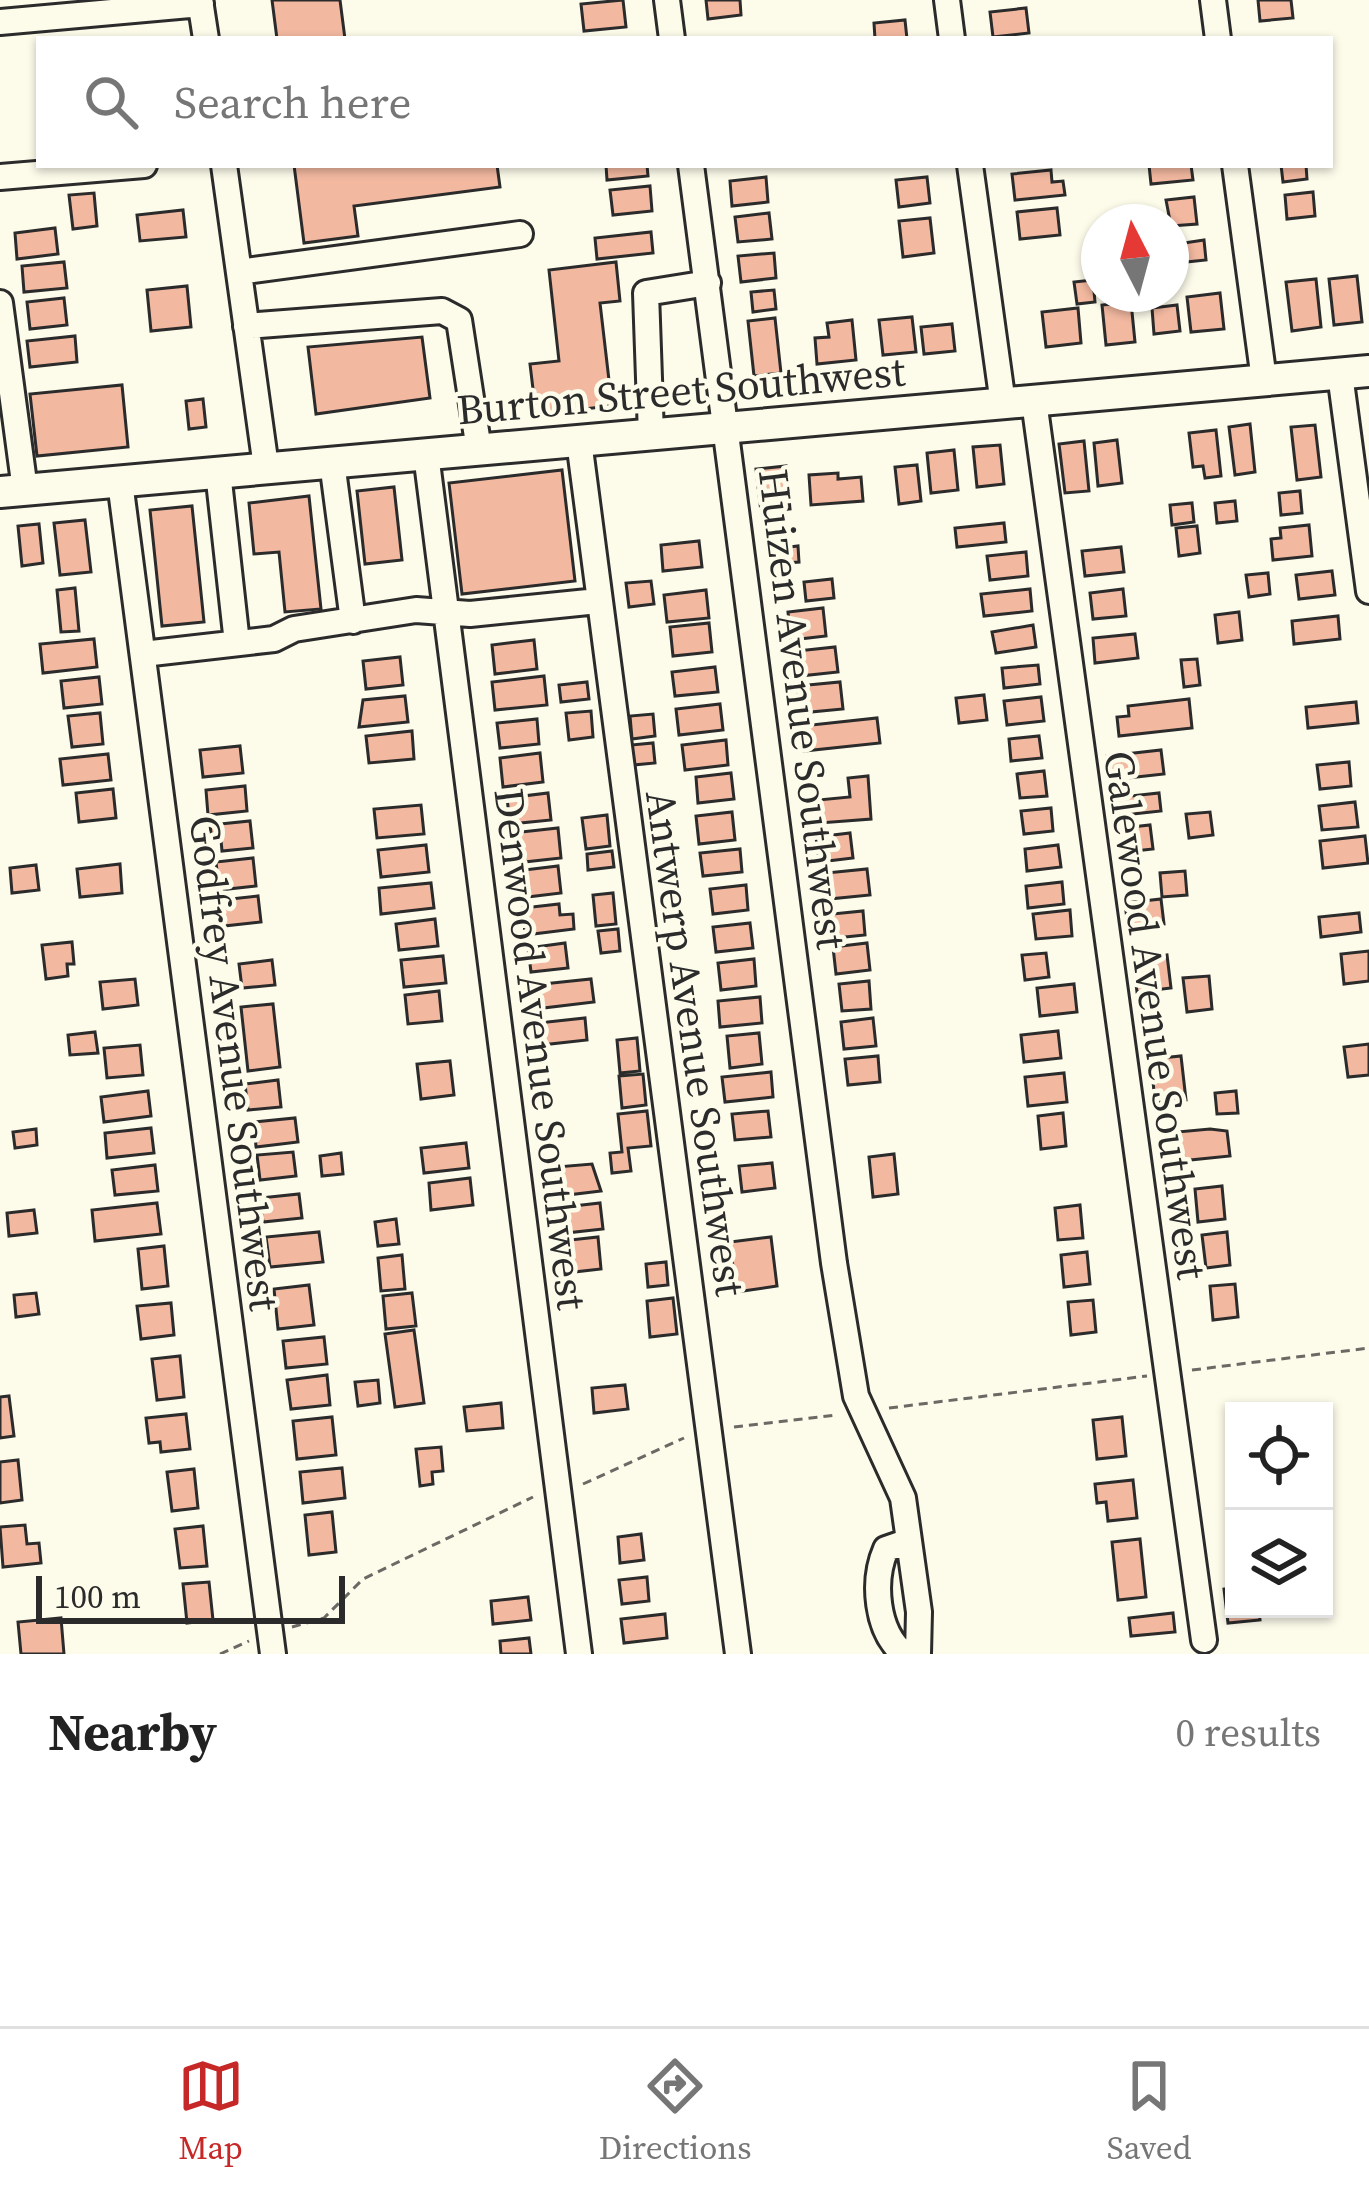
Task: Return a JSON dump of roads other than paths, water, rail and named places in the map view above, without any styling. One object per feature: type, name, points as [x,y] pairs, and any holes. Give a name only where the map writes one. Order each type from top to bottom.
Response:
[{"type":"main road","name":"Burton Street Southwest","points":[[12,491],[1355,372]]},
{"type":"street","points":[[667,0],[673,36]]},
{"type":"street","points":[[947,0],[952,36]]},
{"type":"street","points":[[1213,0],[1218,36]]},
{"type":"street","points":[[0,22],[201,2],[206,36]]},
{"type":"street","points":[[0,177],[108,168]]},
{"type":"street","points":[[224,168],[266,467]]},
{"type":"street","name":"Huizen Avenue Southwest","points":[[691,168],[834,1263],[856,1396],[896,1474],[919,1612],[918,1654]]},
{"type":"street","name":"Galewood Avenue Southwest","points":[[971,168],[1019,402],[1204,1640]]},
{"type":"street","points":[[1235,168],[1264,380]]},
{"type":"street","points":[[239,272],[520,234]]},
{"type":"street","points":[[651,435],[646,292],[708,283]]},
{"type":"street","points":[[0,303],[12,491]]},
{"type":"street","points":[[246,326],[442,311],[459,320],[479,450]]},
{"type":"street","points":[[1355,372],[1369,591]]},
{"type":"street","name":"Antwerp Avenue Southwest","points":[[579,441],[738,1654]]},
{"type":"street","name":"Denwood Avenue Southwest","points":[[426,454],[579,1654]]},
{"type":"street","points":[[332,462],[353,621]]},
{"type":"street","points":[[218,472],[237,643]]},
{"type":"street","name":"Godfrey Avenue Southwest","points":[[120,482],[264,1646]]},
{"type":"street","points":[[143,653],[445,610],[470,614],[598,601]]},
{"type":"street","points":[[904,1654],[888,1633],[879,1578],[886,1550],[909,1541]]}]
